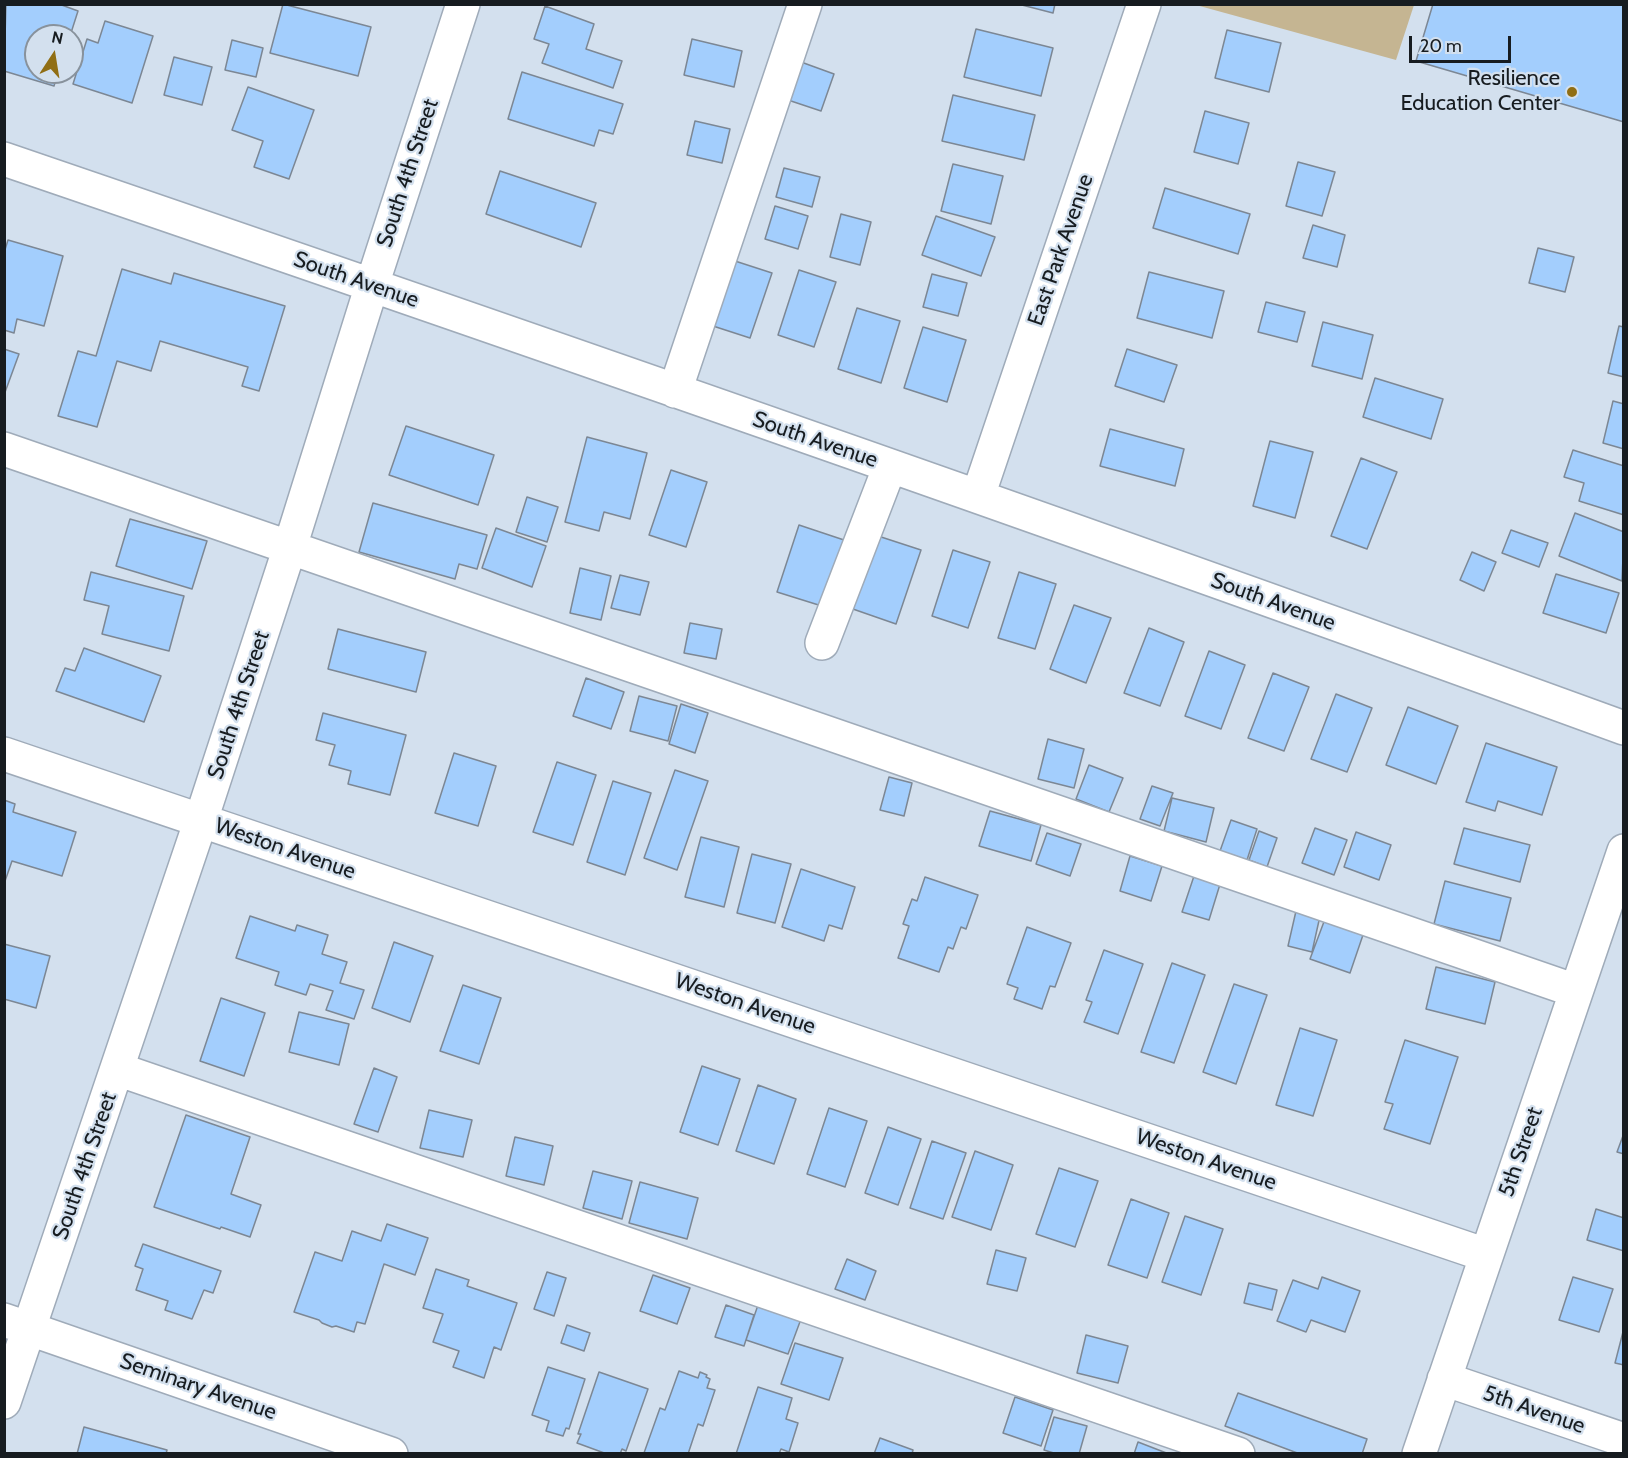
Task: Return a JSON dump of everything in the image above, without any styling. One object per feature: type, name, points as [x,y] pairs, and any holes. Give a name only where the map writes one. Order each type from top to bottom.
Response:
[{"type":"street","name":"South 4th Street","points":[[4,1402],[17,1324],[117,1069],[290,547],[463,4]]},
{"type":"street","points":[[675,391],[805,4]]},
{"type":"street","name":"East Park Avenue","points":[[978,496],[1144,4]]},
{"type":"street","name":"South Avenue","points":[[4,159],[978,496],[1623,728]]},
{"type":"street","points":[[4,449],[1576,991]]},
{"type":"street","points":[[822,643],[890,466]]},
{"type":"street","name":"Weston Avenue","points":[[4,754],[1486,1255]]},
{"type":"street","name":"5th Street","points":[[1419,1454],[1623,851]]},
{"type":"street","points":[[117,1069],[1238,1454]]},
{"type":"street","name":"Seminary Avenue","points":[[17,1324],[391,1454]]},
{"type":"street","name":"5th Avenue","points":[[1444,1379],[1623,1440]]},
{"type":"shaded area","points":[[1414,4],[1396,60],[1196,5]]},
{"type":"building","points":[[6,4],[59,4],[78,11],[74,24],[24,24],[24,77],[4,71]]},
{"type":"building","points":[[283,4],[371,27],[358,76],[270,53]]},
{"type":"building","points":[[1018,4],[1055,4],[1053,13]]},
{"type":"building","name":"Resilience Education Center","points":[[1433,4],[1624,4],[1624,122],[1416,61]]},
{"type":"building","points":[[545,6],[594,24],[586,49],[622,61],[613,88],[542,63],[549,44],[534,39]]},
{"type":"building","points":[[105,21],[153,36],[132,103],[73,84],[84,84],[84,49],[87,39],[98,43]]},
{"type":"building","points":[[976,29],[1053,48],[1041,96],[964,77]]},
{"type":"building","points":[[1227,30],[1281,43],[1269,92],[1215,78]]},
{"type":"building","points":[[692,39],[742,51],[734,87],[684,75]]},
{"type":"building","points":[[232,40],[263,48],[256,77],[225,70]]},
{"type":"building","points":[[174,57],[212,67],[202,105],[164,95]]},
{"type":"building","points":[[801,62],[834,74],[821,111],[788,100]]},
{"type":"building","points":[[522,72],[623,104],[613,134],[599,130],[594,146],[508,119]]},
{"type":"building","points":[[248,87],[314,110],[289,179],[254,167],[263,141],[232,130]]},
{"type":"building","points":[[953,95],[1035,115],[1024,160],[942,141]]},
{"type":"building","points":[[1205,111],[1249,123],[1238,164],[1194,152]]},
{"type":"building","points":[[695,121],[730,129],[722,163],[687,155]]},
{"type":"building","points":[[1298,162],[1335,172],[1322,216],[1286,206]]},
{"type":"building","points":[[953,164],[1003,176],[991,224],[941,211]]},
{"type":"building","points":[[784,168],[820,177],[812,207],[776,197]]},
{"type":"building","points":[[500,171],[596,203],[581,247],[486,214]]},
{"type":"building","points":[[1165,188],[1250,214],[1238,254],[1153,228]]},
{"type":"building","points":[[775,206],[808,216],[798,249],[765,239]]},
{"type":"building","points":[[841,214],[871,222],[860,265],[830,257]]},
{"type":"building","points":[[936,216],[995,237],[981,276],[922,255]]},
{"type":"building","points":[[1313,225],[1345,235],[1337,267],[1303,258]]},
{"type":"building","points":[[8,240],[63,256],[44,326],[17,319],[14,333],[4,330],[4,253]]},
{"type":"building","points":[[1538,248],[1574,257],[1565,292],[1529,283]]},
{"type":"building","points":[[735,261],[772,273],[750,338],[713,326]]},
{"type":"building","points":[[122,269],[171,284],[174,273],[285,306],[259,391],[242,386],[248,367],[160,341],[151,371],[117,361],[97,427],[58,416],[78,351],[96,356]]},
{"type":"building","points":[[799,270],[836,282],[814,347],[778,335]]},
{"type":"building","points":[[1149,272],[1224,291],[1212,338],[1137,318]]},
{"type":"building","points":[[932,274],[967,283],[958,316],[923,307]]},
{"type":"building","points":[[1266,302],[1305,312],[1297,342],[1258,332]]},
{"type":"building","points":[[857,308],[900,321],[881,383],[838,369]]},
{"type":"building","points":[[1323,322],[1373,335],[1362,379],[1312,366]]},
{"type":"building","points":[[1619,326],[1624,327],[1624,377],[1608,373]]},
{"type":"building","points":[[923,327],[966,340],[947,402],[904,388]]},
{"type":"building","points":[[4,349],[19,354],[4,395]]},
{"type":"building","points":[[1127,349],[1177,365],[1164,402],[1115,386]]},
{"type":"building","points":[[1375,378],[1443,399],[1431,439],[1363,417]]},
{"type":"building","points":[[1613,401],[1624,404],[1624,449],[1603,443]]},
{"type":"building","points":[[406,426],[494,455],[478,505],[389,475]]},
{"type":"building","points":[[1110,429],[1184,449],[1175,486],[1100,466]]},
{"type":"building","points":[[587,437],[647,453],[630,519],[604,512],[599,531],[565,522]]},
{"type":"building","points":[[1270,441],[1313,452],[1295,518],[1253,506]]},
{"type":"building","points":[[1573,450],[1624,466],[1624,515],[1579,501],[1584,483],[1564,477]]},
{"type":"building","points":[[1361,458],[1397,472],[1367,549],[1331,536]]},
{"type":"building","points":[[671,470],[707,482],[686,547],[649,535]]},
{"type":"building","points":[[527,497],[558,507],[547,542],[516,532]]},
{"type":"building","points":[[373,503],[487,535],[477,569],[459,564],[455,579],[359,552]]},
{"type":"building","points":[[1575,513],[1624,532],[1622,581],[1559,556]]},
{"type":"building","points":[[130,519],[207,541],[192,589],[116,566]]},
{"type":"building","points":[[799,525],[847,541],[825,607],[777,592]]},
{"type":"building","points":[[496,528],[546,546],[532,587],[482,568]]},
{"type":"building","points":[[1511,530],[1548,543],[1539,567],[1502,553]]},
{"type":"building","points":[[875,535],[921,550],[896,624],[850,608]]},
{"type":"building","points":[[953,550],[990,562],[968,628],[932,616]]},
{"type":"building","points":[[1472,552],[1496,562],[1484,591],[1460,580]]},
{"type":"building","points":[[580,568],[611,576],[601,620],[570,613]]},
{"type":"building","points":[[91,572],[184,596],[169,651],[102,634],[109,606],[84,600]]},
{"type":"building","points":[[1019,572],[1056,584],[1035,649],[998,638]]},
{"type":"building","points":[[1556,574],[1619,593],[1606,633],[1543,613]]},
{"type":"building","points":[[620,575],[649,582],[640,615],[611,608]]},
{"type":"building","points":[[1074,605],[1111,618],[1086,683],[1050,669]]},
{"type":"building","points":[[690,623],[722,629],[716,659],[684,653]]},
{"type":"building","points":[[1149,628],[1184,642],[1160,706],[1124,693]]},
{"type":"building","points":[[338,629],[426,652],[416,692],[328,669]]},
{"type":"building","points":[[84,648],[161,676],[144,722],[56,691],[65,668],[75,671]]},
{"type":"building","points":[[1209,651],[1245,665],[1221,729],[1185,716]]},
{"type":"building","points":[[1273,673],[1309,687],[1284,751],[1248,738]]},
{"type":"building","points":[[586,678],[624,692],[611,729],[573,716]]},
{"type":"building","points":[[1336,694],[1372,708],[1347,772],[1311,759]]},
{"type":"building","points":[[639,696],[677,706],[668,741],[630,731]]},
{"type":"building","points":[[681,704],[708,713],[695,753],[669,744]]},
{"type":"building","points":[[1408,707],[1458,726],[1436,784],[1386,765]]},
{"type":"building","points":[[323,713],[406,735],[390,795],[348,784],[351,771],[329,765],[335,745],[316,740]]},
{"type":"building","points":[[1048,739],[1084,749],[1074,788],[1038,779]]},
{"type":"building","points":[[1486,743],[1557,767],[1542,815],[1498,801],[1495,811],[1466,802]]},
{"type":"building","points":[[454,753],[496,766],[478,826],[435,813]]},
{"type":"building","points":[[557,762],[596,775],[573,845],[533,832]]},
{"type":"building","points":[[1089,765],[1123,778],[1109,812],[1076,799]]},
{"type":"building","points":[[675,770],[708,781],[677,870],[644,858]]},
{"type":"building","points":[[889,777],[912,783],[904,816],[880,810]]},
{"type":"building","points":[[613,781],[651,793],[625,875],[587,862]]},
{"type":"building","points":[[1152,786],[1173,793],[1160,826],[1140,819]]},
{"type":"building","points":[[1172,798],[1214,808],[1206,842],[1164,831]]},
{"type":"building","points":[[4,800],[15,804],[13,812],[76,832],[62,876],[12,861],[4,884]]},
{"type":"building","points":[[990,811],[1041,825],[1031,861],[979,846]]},
{"type":"building","points":[[1231,820],[1257,829],[1247,860],[1220,851]]},
{"type":"building","points":[[1315,828],[1347,840],[1334,875],[1302,863]]},
{"type":"building","points":[[1464,828],[1530,845],[1520,882],[1454,864]]},
{"type":"building","points":[[1259,831],[1277,838],[1267,867],[1249,860]]},
{"type":"building","points":[[1356,832],[1391,845],[1379,880],[1344,867]]},
{"type":"building","points":[[1047,833],[1081,844],[1070,876],[1036,864]]},
{"type":"building","points":[[701,837],[739,847],[724,907],[685,897]]},
{"type":"building","points":[[752,854],[791,864],[775,923],[737,913]]},
{"type":"building","points":[[1130,856],[1162,866],[1151,901],[1120,891]]},
{"type":"building","points":[[801,869],[855,887],[842,929],[829,925],[824,941],[782,927]]},
{"type":"building","points":[[1195,873],[1221,881],[1209,920],[1182,912]]},
{"type":"building","points":[[925,877],[978,895],[966,929],[961,927],[953,949],[948,947],[939,972],[898,958],[909,926],[903,924],[912,899],[917,901]]},
{"type":"building","points":[[1445,881],[1511,898],[1500,941],[1434,924]]},
{"type":"building","points":[[1296,911],[1320,916],[1312,952],[1288,946]]},
{"type":"building","points":[[250,916],[295,931],[297,925],[328,935],[322,954],[347,962],[340,983],[364,990],[354,1019],[326,1010],[333,991],[310,984],[306,995],[275,985],[279,972],[236,958]]},
{"type":"building","points":[[1325,919],[1364,932],[1350,973],[1310,959]]},
{"type":"building","points":[[1027,927],[1071,943],[1055,987],[1050,986],[1042,1009],[1014,999],[1018,988],[1007,984]]},
{"type":"building","points":[[394,942],[433,956],[410,1022],[372,1008]]},
{"type":"building","points":[[4,944],[50,956],[36,1008],[4,999]]},
{"type":"building","points":[[1104,950],[1143,964],[1118,1034],[1084,1022],[1092,1002],[1086,1000]]},
{"type":"building","points":[[1172,963],[1205,975],[1174,1063],[1141,1052]]},
{"type":"building","points":[[1436,967],[1495,982],[1485,1024],[1426,1009]]},
{"type":"building","points":[[1234,984],[1267,995],[1236,1084],[1203,1072]]},
{"type":"building","points":[[463,985],[501,998],[479,1064],[440,1051]]},
{"type":"building","points":[[221,998],[265,1013],[244,1076],[200,1061]]},
{"type":"building","points":[[299,1012],[349,1024],[339,1065],[289,1052]]},
{"type":"building","points":[[1300,1028],[1337,1040],[1313,1116],[1276,1105]]},
{"type":"building","points":[[1405,1040],[1458,1057],[1430,1144],[1384,1129],[1393,1104],[1385,1102]]},
{"type":"building","points":[[702,1066],[740,1079],[718,1145],[680,1132]]},
{"type":"building","points":[[374,1068],[397,1077],[378,1132],[354,1124]]},
{"type":"building","points":[[758,1085],[796,1099],[774,1164],[736,1151]]},
{"type":"building","points":[[829,1108],[867,1121],[845,1187],[807,1174]]},
{"type":"building","points":[[429,1110],[472,1120],[463,1157],[420,1148]]},
{"type":"building","points":[[186,1115],[250,1137],[231,1194],[261,1205],[250,1237],[154,1207]]},
{"type":"building","points":[[888,1127],[921,1139],[898,1205],[865,1193]]},
{"type":"building","points":[[1624,1133],[1624,1154],[1617,1152]]},
{"type":"building","points":[[515,1137],[553,1146],[544,1185],[506,1176]]},
{"type":"building","points":[[932,1141],[966,1153],[943,1219],[910,1208]]},
{"type":"building","points":[[975,1151],[1013,1165],[991,1230],[952,1217]]},
{"type":"building","points":[[1059,1168],[1098,1181],[1075,1247],[1036,1234]]},
{"type":"building","points":[[593,1171],[632,1181],[622,1219],[583,1208]]},
{"type":"building","points":[[640,1182],[698,1198],[687,1239],[629,1223]]},
{"type":"building","points":[[1131,1199],[1169,1213],[1147,1278],[1108,1265]]},
{"type":"building","points":[[1596,1209],[1624,1218],[1624,1251],[1587,1240]]},
{"type":"building","points":[[1185,1216],[1223,1229],[1201,1295],[1162,1282]]},
{"type":"building","points":[[387,1224],[428,1238],[415,1275],[384,1264],[365,1324],[357,1322],[354,1332],[336,1326],[332,1327],[294,1312],[315,1252],[342,1261],[352,1231],[381,1241]]},
{"type":"building","points":[[143,1244],[221,1271],[213,1293],[204,1290],[192,1319],[165,1310],[168,1301],[136,1290],[143,1269],[135,1266]]},
{"type":"building","points":[[996,1250],[1026,1258],[1017,1291],[987,1284]]},
{"type":"building","points":[[847,1259],[876,1271],[865,1300],[835,1289]]},
{"type":"building","points":[[436,1269],[469,1280],[467,1286],[517,1303],[501,1350],[494,1347],[484,1378],[453,1367],[459,1351],[433,1342],[443,1314],[423,1308]]},
{"type":"building","points":[[547,1272],[566,1278],[554,1316],[534,1309]]},
{"type":"building","points":[[653,1275],[690,1288],[677,1324],[640,1311]]},
{"type":"building","points":[[1322,1277],[1360,1291],[1345,1332],[1311,1320],[1306,1332],[1277,1321],[1293,1280],[1318,1289]]},
{"type":"building","points":[[1573,1277],[1613,1289],[1599,1332],[1559,1320]]},
{"type":"building","points":[[1249,1283],[1277,1290],[1272,1310],[1244,1303]]},
{"type":"building","points":[[726,1305],[754,1315],[744,1346],[715,1337]]},
{"type":"building","points":[[758,1305],[801,1319],[788,1354],[746,1340]]},
{"type":"building","points":[[567,1325],[590,1333],[584,1351],[561,1343]]},
{"type":"building","points":[[1624,1328],[1624,1365],[1615,1363]]},
{"type":"building","points":[[1086,1335],[1128,1346],[1118,1383],[1077,1373]]},
{"type":"building","points":[[795,1343],[843,1358],[829,1400],[781,1384]]},
{"type":"building","points":[[548,1367],[585,1379],[569,1429],[566,1428],[563,1436],[546,1431],[549,1421],[532,1415]]},
{"type":"building","points":[[679,1371],[698,1378],[700,1372],[707,1375],[706,1377],[710,1379],[707,1388],[715,1390],[703,1426],[698,1424],[688,1454],[644,1453],[660,1408],[665,1410]]},
{"type":"building","points":[[599,1372],[648,1389],[626,1451],[622,1449],[620,1454],[607,1454],[577,1443]]},
{"type":"building","points":[[758,1387],[792,1398],[786,1419],[798,1423],[789,1452],[781,1449],[779,1454],[736,1454]]},
{"type":"building","points":[[1238,1393],[1367,1439],[1362,1454],[1300,1454],[1225,1426]]},
{"type":"building","points":[[1015,1397],[1053,1410],[1041,1446],[1003,1433]]},
{"type":"building","points":[[1054,1417],[1087,1426],[1079,1454],[1057,1454],[1044,1450]]},
{"type":"building","points":[[84,1427],[167,1450],[166,1454],[77,1454]]},
{"type":"building","points":[[880,1438],[913,1450],[912,1454],[874,1454]]},
{"type":"building","points":[[1138,1442],[1169,1454],[1134,1454]]},
{"type":"place","name":"Resilience Education Center","points":[[1572,92]]}]
